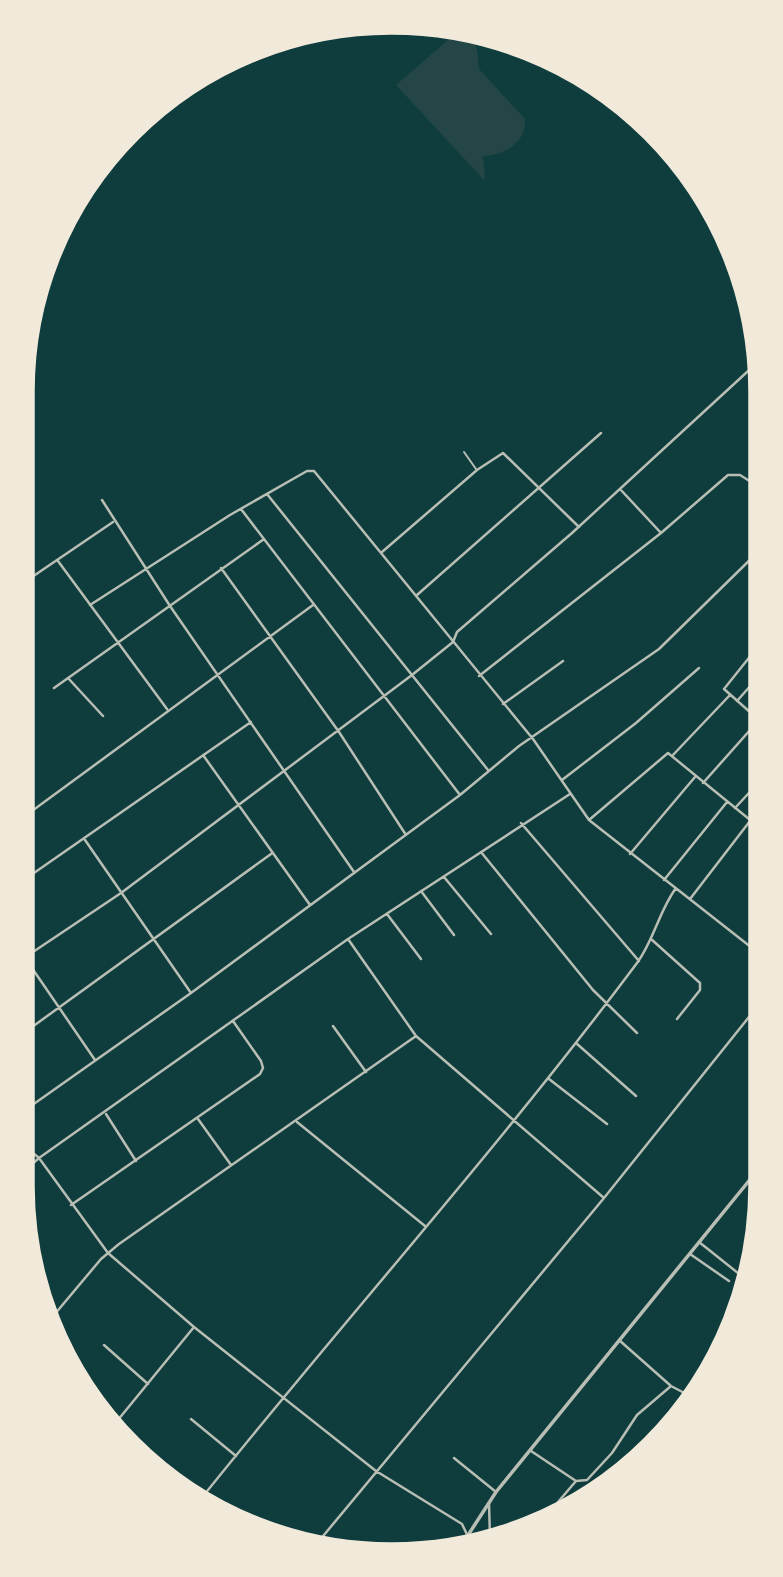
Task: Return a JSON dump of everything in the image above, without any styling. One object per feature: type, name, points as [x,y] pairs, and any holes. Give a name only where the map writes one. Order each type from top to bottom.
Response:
[{"type":"street","points":[[33,952],[121,893],[237,804],[339,732],[453,642],[457,632],[579,527],[749,370]]},
{"type":"street","points":[[417,595],[601,433]]},
{"type":"street","points":[[464,452],[477,470]]},
{"type":"street","points":[[382,552],[498,454],[508,455],[579,527]]},
{"type":"street","points":[[90,605],[266,494],[307,471],[314,471],[533,739],[589,820],[750,946]]},
{"type":"street","points":[[479,676],[661,533],[728,475],[740,475],[750,482]]},
{"type":"street","points":[[620,489],[661,533]]},
{"type":"street","points":[[266,494],[488,770]]},
{"type":"street","points":[[102,500],[113,522],[354,872]]},
{"type":"street","points":[[241,509],[460,795]]},
{"type":"street","points":[[33,576],[113,522]]},
{"type":"street","points":[[54,688],[264,539]]},
{"type":"street","points":[[58,561],[167,709]]},
{"type":"street","points":[[33,1104],[191,993],[460,795],[488,770],[659,649],[750,561]]},
{"type":"street","points":[[221,568],[339,732],[406,835]]},
{"type":"street","points":[[33,810],[167,709],[313,605]]},
{"type":"street","points":[[750,656],[724,689],[750,713]]},
{"type":"street","points":[[503,704],[563,661]]},
{"type":"street","points":[[562,780],[636,723],[699,668]]},
{"type":"street","points":[[68,678],[103,716]]},
{"type":"street","points":[[737,701],[750,686]]},
{"type":"street","points":[[672,756],[730,695]]},
{"type":"street","points":[[33,874],[251,721]]},
{"type":"street","points":[[703,783],[750,731]]},
{"type":"street","points":[[589,820],[663,754],[672,756],[750,820],[690,899]]},
{"type":"street","points":[[203,755],[271,854],[310,905]]},
{"type":"street","points":[[630,853],[695,777]]},
{"type":"street","points":[[735,808],[750,792]]},
{"type":"street","points":[[33,1163],[348,939],[521,823],[570,794]]},
{"type":"street","points":[[664,880],[727,802]]},
{"type":"street","points":[[521,823],[639,961]]},
{"type":"street","points":[[85,840],[191,993]]},
{"type":"street","points":[[481,852],[605,1003],[637,1033]]},
{"type":"street","points":[[33,1026],[271,854]]},
{"type":"street","points":[[444,876],[491,934]]},
{"type":"street","points":[[206,1492],[548,1078],[639,961],[676,888]]},
{"type":"street","points":[[421,891],[454,935]]},
{"type":"street","points":[[387,914],[421,959]]},
{"type":"street","points":[[348,939],[416,1036],[604,1198]]},
{"type":"street","points":[[651,939],[702,986],[677,1019]]},
{"type":"street","points":[[33,973],[95,1060]]},
{"type":"street","points":[[322,1537],[604,1198],[750,1017]]},
{"type":"street","points":[[71,1205],[198,1119],[263,1068],[233,1021]]},
{"type":"street","points":[[333,1026],[366,1072]]},
{"type":"street","points":[[57,1312],[108,1253],[416,1036]]},
{"type":"street","points":[[575,1042],[636,1097]]},
{"type":"street","points":[[548,1078],[607,1124]]},
{"type":"street","points":[[106,1113],[136,1161]]},
{"type":"street","points":[[198,1119],[231,1165]]},
{"type":"street","points":[[296,1122],[425,1226]]},
{"type":"street","points":[[33,1153],[108,1253],[194,1326],[376,1471],[462,1524],[469,1534],[496,1492],[750,1179]]},
{"type":"street","points":[[699,1242],[739,1274]]},
{"type":"street","points":[[690,1254],[729,1281]]},
{"type":"street","points":[[119,1419],[194,1326]]},
{"type":"street","points":[[619,1340],[671,1386],[684,1393]]},
{"type":"street","points":[[104,1345],[148,1384]]},
{"type":"street","points":[[530,1450],[576,1481],[587,1480],[637,1415],[671,1386]]},
{"type":"street","points":[[191,1419],[236,1456]]},
{"type":"street","points":[[454,1458],[496,1492]]},
{"type":"street","points":[[557,1503],[576,1481]]},
{"type":"street","points":[[489,1503],[490,1530]]},
{"type":"shaded area","points":[[450,38],[474,43],[479,69],[525,119],[522,135],[506,150],[483,156],[485,181],[396,85]]}]
